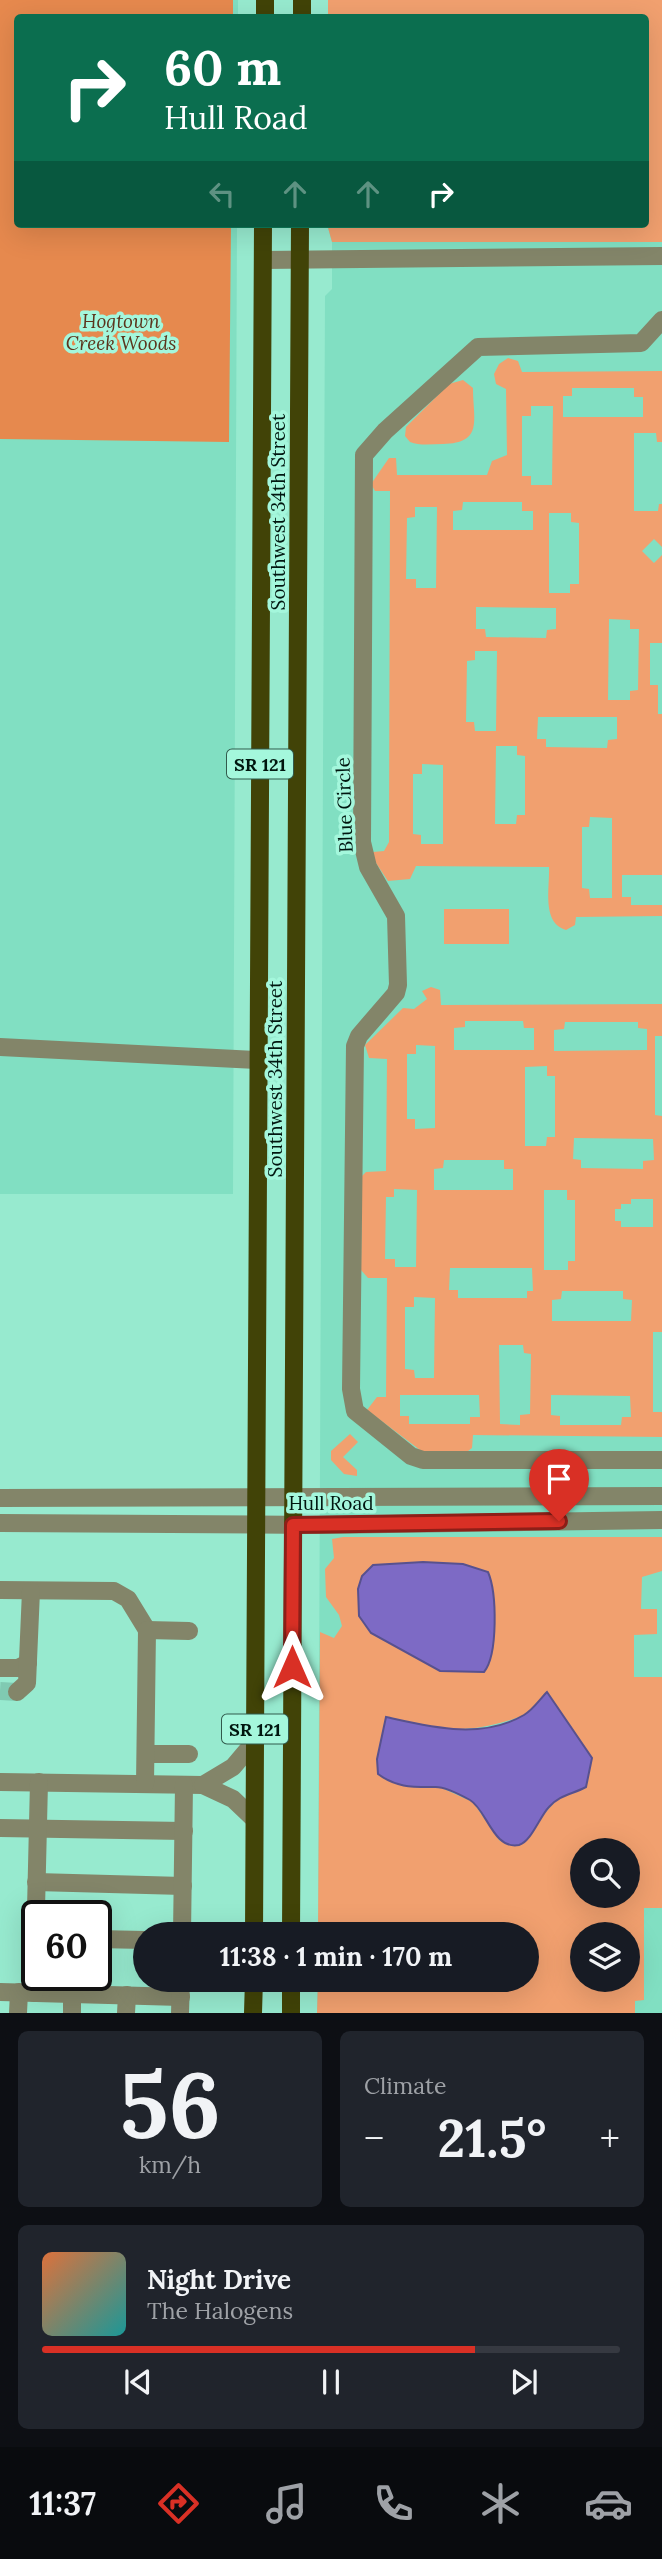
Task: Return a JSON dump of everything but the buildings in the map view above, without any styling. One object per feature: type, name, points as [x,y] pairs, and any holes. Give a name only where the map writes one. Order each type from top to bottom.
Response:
[{"type":"main road","name":"Southwest 34th Street","points":[[254,1922],[264,228]]},
{"type":"main road","name":"Southwest 34th Street","points":[[291,1922],[300,228]]},
{"type":"main road","points":[[253,2013],[254,1992]]},
{"type":"main road","points":[[291,1992],[291,2013]]},
{"type":"street","points":[[263,260],[662,256]]},
{"type":"street","name":"Blue Circle","points":[[662,320],[649,339],[641,343],[478,347],[385,431],[364,455],[362,842],[368,867],[396,916],[398,977],[396,993],[359,1036],[355,1046],[351,1376],[351,1403],[355,1411],[417,1459],[662,1460]]},
{"type":"street","points":[[0,1047],[257,1060]]},
{"type":"street","name":"Hull Road","points":[[0,1498],[662,1496]]},
{"type":"street","name":"Hull Road","points":[[0,1523],[293,1525],[662,1520]]},
{"type":"street","points":[[0,1590],[114,1591],[128,1599],[147,1630],[145,1784]]},
{"type":"street","points":[[17,1692],[27,1683],[31,1591]]},
{"type":"street","points":[[147,1630],[189,1631]]},
{"type":"street","points":[[0,1668],[18,1668],[28,1663]]},
{"type":"street","points":[[203,1785],[233,1767],[255,1741]]},
{"type":"street","points":[[146,1754],[189,1754]]},
{"type":"street","points":[[0,1782],[203,1785],[233,1799],[254,1819]]},
{"type":"street","points":[[36,1900],[39,1782]]},
{"type":"street","points":[[182,1922],[184,1785]]},
{"type":"street","points":[[0,1828],[184,1831]]},
{"type":"street","points":[[36,1882],[183,1886]]},
{"type":"street","points":[[112,1939],[133,1940]]},
{"type":"street","points":[[0,1992],[72,1994],[126,2004],[181,1996]]},
{"type":"street","points":[[18,2013],[26,1992]]},
{"type":"street","points":[[72,1994],[72,2013]]},
{"type":"shaded area","points":[[0,0],[238,0],[238,14],[14,14],[14,228],[237,228],[233,1194],[0,1194]]},
{"type":"shaded area","points":[[328,0],[662,0],[662,2013],[317,2013],[318,1992],[539,1992],[539,1922],[318,1922],[325,296],[332,289],[332,242],[328,228],[649,228],[649,14],[328,14]]},
{"type":"shaded area","points":[[328,0],[662,0],[662,242],[332,242],[328,228],[649,228],[649,14],[328,14]]},
{"type":"shaded area","points":[[508,358],[518,361],[522,372],[662,371],[662,442],[657,442],[656,433],[634,433],[634,511],[658,511],[659,504],[662,504],[662,547],[654,539],[642,551],[654,563],[662,555],[662,643],[650,643],[650,685],[658,685],[658,714],[662,714],[662,875],[622,875],[622,897],[631,897],[631,905],[662,905],[662,916],[576,917],[575,925],[566,930],[558,926],[550,912],[549,867],[416,866],[410,879],[388,881],[372,857],[373,852],[384,851],[389,842],[390,491],[375,491],[371,484],[389,458],[396,458],[397,475],[487,475],[492,461],[507,455],[506,389],[496,384],[494,374],[499,364]],"holes":[[[572,388],[634,388],[634,397],[643,397],[643,417],[563,417],[563,396],[572,396]],[[531,406],[553,406],[552,485],[531,485],[531,476],[522,476],[522,416],[531,416]],[[463,502],[522,502],[522,511],[533,511],[533,530],[453,530],[453,511],[462,510]],[[415,507],[437,507],[436,588],[416,588],[416,579],[406,579],[407,518],[415,517]],[[549,513],[571,513],[571,522],[579,523],[579,584],[570,584],[570,593],[549,593]],[[476,607],[556,608],[556,629],[547,630],[546,638],[486,637],[485,629],[476,629]],[[609,619],[630,620],[630,629],[639,629],[638,690],[630,691],[630,700],[608,700]],[[475,651],[497,651],[496,731],[475,731],[474,722],[466,722],[467,661],[475,660]],[[538,717],[617,717],[617,739],[608,740],[607,748],[546,747],[546,739],[537,739]],[[496,746],[517,746],[517,755],[525,756],[525,815],[517,815],[516,824],[495,824]],[[422,764],[443,765],[443,844],[421,844],[421,835],[413,834],[413,774],[422,774]],[[590,817],[612,818],[612,898],[590,898],[589,889],[582,888],[582,827],[589,827]]]},
{"type":"shaded area","points":[[463,380],[473,388],[474,420],[471,434],[456,443],[426,445],[410,442],[405,436],[406,427],[449,384]]},
{"type":"shaded area","points":[[444,909],[509,909],[509,944],[444,944]]},
{"type":"shaded area","points":[[431,987],[440,990],[441,1005],[662,1004],[662,1036],[655,1036],[655,1115],[662,1116],[662,1332],[653,1332],[653,1412],[662,1412],[662,1437],[473,1435],[472,1448],[468,1451],[424,1453],[367,1410],[377,1397],[386,1397],[387,1278],[368,1278],[361,1270],[362,1176],[366,1172],[386,1171],[387,1059],[369,1058],[365,1045],[403,1008],[414,1009],[427,999],[422,991]],"holes":[[[465,1021],[523,1021],[524,1028],[534,1028],[534,1050],[454,1050],[454,1028],[465,1027]],[[565,1022],[638,1022],[638,1028],[647,1029],[647,1050],[554,1051],[554,1030],[564,1029]],[[416,1045],[435,1046],[435,1128],[415,1129],[415,1119],[407,1119],[407,1054],[416,1054]],[[547,1066],[547,1076],[555,1076],[555,1137],[547,1137],[546,1146],[525,1146],[525,1067]],[[574,1138],[653,1139],[654,1160],[643,1161],[643,1169],[581,1168],[581,1160],[573,1159]],[[444,1160],[504,1160],[504,1169],[513,1169],[513,1190],[434,1190],[434,1169],[443,1168]],[[394,1189],[417,1190],[416,1267],[395,1267],[395,1259],[385,1259],[386,1197],[394,1197]],[[544,1190],[567,1190],[567,1200],[575,1200],[575,1261],[568,1261],[568,1270],[544,1270]],[[631,1199],[653,1199],[653,1227],[621,1227],[621,1221],[615,1221],[615,1209],[621,1209],[621,1204],[631,1204]],[[450,1268],[532,1268],[533,1291],[527,1291],[527,1298],[458,1298],[458,1290],[449,1290]],[[562,1291],[623,1291],[623,1299],[632,1300],[631,1321],[552,1321],[552,1300],[561,1299]],[[414,1297],[435,1298],[434,1378],[415,1378],[414,1370],[405,1369],[405,1307],[414,1307]],[[499,1345],[523,1345],[524,1353],[531,1354],[530,1414],[520,1415],[520,1425],[500,1424]],[[400,1395],[479,1395],[480,1417],[470,1417],[470,1424],[409,1424],[409,1416],[400,1416]],[[551,1395],[630,1396],[631,1417],[622,1417],[621,1425],[560,1425],[560,1416],[551,1415]]]},
{"type":"shaded area","points":[[350,1434],[358,1442],[343,1457],[357,1470],[357,1476],[344,1474],[331,1460],[331,1451]]},
{"type":"shaded area","points":[[343,1537],[662,1537],[662,1571],[642,1577],[641,1609],[657,1609],[657,1634],[634,1635],[634,1677],[662,1677],[662,1908],[644,1908],[644,2000],[635,2001],[635,2013],[317,2013],[318,1992],[539,1992],[539,1922],[318,1922],[320,1632],[334,1638],[342,1626],[339,1615],[326,1597],[325,1569],[334,1558],[332,1539]],"holes":[[[525,1715],[577,1792],[560,1796],[538,1821],[500,1841],[473,1802],[377,1759],[386,1718],[441,1728],[470,1729]]]},
{"type":"shaded area","points":[[423,1562],[463,1564],[488,1572],[495,1624],[492,1652],[484,1672],[440,1671],[371,1633],[359,1616],[358,1589],[362,1576],[373,1565]]},
{"type":"shaded area","points":[[547,1692],[592,1758],[586,1787],[553,1803],[527,1839],[519,1845],[510,1845],[497,1836],[470,1800],[447,1789],[412,1787],[385,1779],[378,1774],[377,1759],[386,1717],[456,1729],[491,1727],[524,1715]]},
{"type":"green space","name":"Hogtown Creek Woods","points":[[0,0],[233,0],[233,14],[14,14],[14,228],[231,228],[229,442],[0,439]]},
{"type":"tunnel","points":[[0,1691],[17,1692]]},
{"type":"route","points":[[292,1667],[293,1525],[559,1521]]}]
